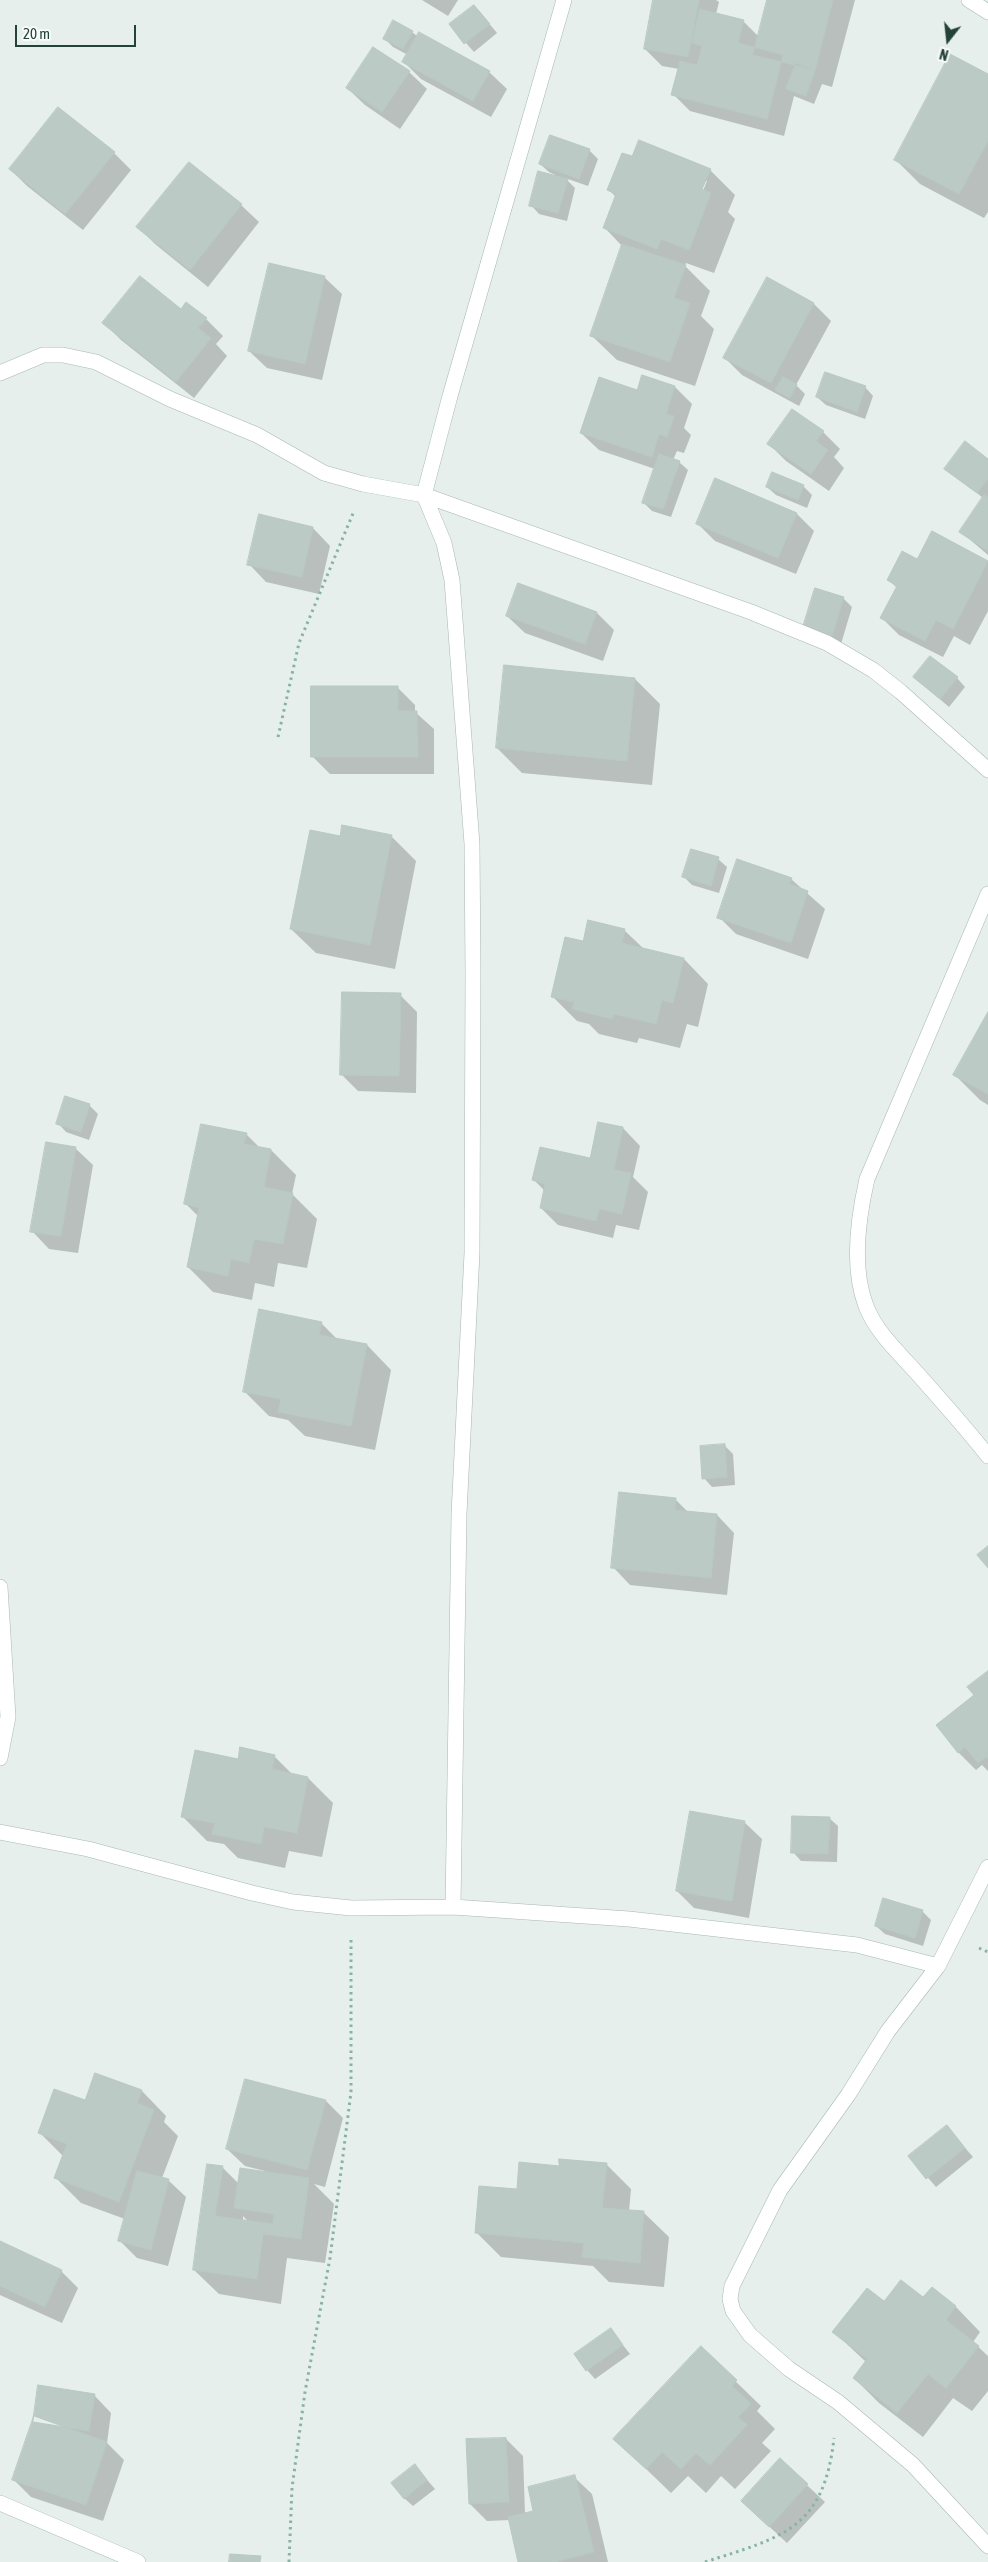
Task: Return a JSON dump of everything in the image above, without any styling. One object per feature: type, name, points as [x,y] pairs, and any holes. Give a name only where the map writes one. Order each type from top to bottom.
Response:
[{"type":"street","points":[[453,1906],[459,1514],[472,1253],[472,844],[452,580],[444,543],[424,494],[450,396],[564,0]]},
{"type":"street","points":[[969,0],[988,12]]},
{"type":"street","points":[[0,373],[43,355],[63,356],[96,362],[170,400],[257,436],[324,473],[363,484],[424,494],[751,612],[826,643],[873,670],[988,770]]},
{"type":"street","points":[[988,894],[867,1179],[860,1209],[858,1253],[859,1274],[866,1306],[880,1332],[988,1456]]},
{"type":"street","points":[[0,1587],[8,1717],[0,1758]]},
{"type":"street","points":[[0,1832],[88,1849],[252,1893],[293,1902],[351,1908],[453,1906],[630,1919],[857,1945],[938,1966]]},
{"type":"street","points":[[988,1867],[938,1966],[888,2031],[848,2095],[780,2190],[732,2286],[730,2298],[733,2311],[750,2335],[789,2369],[838,2402],[913,2465],[988,2546]]},
{"type":"street","points":[[0,2503],[138,2562]]},
{"type":"path","points":[[278,737],[299,643],[348,530],[363,484]]},
{"type":"path","points":[[289,2562],[292,2488],[305,2392],[330,2258],[351,2092],[351,1908]]},
{"type":"path","points":[[705,2562],[752,2547],[795,2527],[817,2503],[831,2466],[838,2402]]},
{"type":"building","points":[[653,0],[699,0],[688,57],[644,49]]},
{"type":"building","points":[[767,0],[833,0],[815,70],[753,55]]},
{"type":"building","points":[[474,5],[490,24],[464,44],[449,24]]},
{"type":"building","points":[[700,9],[744,20],[738,43],[783,55],[767,119],[671,95],[680,61],[697,65],[702,46],[692,43]]},
{"type":"building","points":[[393,20],[413,31],[403,49],[383,39]]},
{"type":"building","points":[[419,32],[490,71],[473,101],[402,62]]},
{"type":"building","points":[[373,47],[410,71],[382,112],[346,88]]},
{"type":"building","points":[[950,54],[988,74],[988,141],[959,194],[894,160]]},
{"type":"building","points":[[796,63],[815,70],[806,96],[786,89]]},
{"type":"building","points":[[58,107],[115,152],[65,214],[9,169]]},
{"type":"building","points":[[550,135],[590,149],[579,179],[539,164]]},
{"type":"building","points":[[639,140],[711,169],[702,189],[711,193],[689,250],[661,239],[657,249],[603,228],[616,194],[607,190],[622,153],[632,156]]},
{"type":"building","points":[[189,162],[242,204],[190,270],[136,227]]},
{"type":"building","points":[[538,171],[568,179],[558,213],[529,206]]},
{"type":"building","points":[[622,244],[686,265],[674,298],[690,303],[670,362],[590,336]]},
{"type":"building","points":[[269,263],[325,276],[305,364],[248,351]]},
{"type":"building","points":[[140,276],[181,309],[186,302],[207,318],[198,328],[211,338],[176,382],[102,323]]},
{"type":"building","points":[[767,277],[814,303],[771,383],[723,358]]},
{"type":"building","points":[[825,372],[866,386],[857,412],[816,397]]},
{"type":"building","points":[[642,375],[675,386],[666,414],[674,416],[667,437],[659,434],[652,457],[580,433],[599,377],[637,390]]},
{"type":"building","points":[[783,377],[797,384],[790,398],[775,390]]},
{"type":"building","points":[[792,409],[824,431],[816,441],[828,450],[811,474],[767,444]]},
{"type":"building","points":[[965,441],[988,459],[988,479],[977,493],[944,469]]},
{"type":"building","points":[[659,454],[680,461],[663,509],[642,503]]},
{"type":"building","points":[[772,472],[804,485],[798,500],[766,487]]},
{"type":"building","points":[[715,478],[797,513],[778,558],[696,524]]},
{"type":"building","points":[[984,495],[988,497],[988,551],[959,532]]},
{"type":"building","points":[[259,514],[313,527],[302,577],[247,565]]},
{"type":"building","points":[[932,531],[988,561],[953,629],[936,620],[925,641],[880,618],[897,586],[887,580],[902,551],[917,559]]},
{"type":"building","points":[[518,583],[597,612],[585,644],[506,616]]},
{"type":"building","points":[[815,588],[844,597],[832,636],[803,627]]},
{"type":"building","points":[[930,656],[958,677],[940,699],[913,677]]},
{"type":"building","points":[[504,665],[635,678],[627,761],[496,748]]},
{"type":"building","points":[[311,686],[398,686],[398,711],[417,711],[418,757],[311,757]]},
{"type":"building","points":[[342,825],[392,835],[370,945],[290,929],[310,830],[340,836]]},
{"type":"building","points":[[691,849],[719,857],[711,886],[682,877]]},
{"type":"building","points":[[737,859],[792,878],[790,884],[808,891],[791,943],[717,918]]},
{"type":"building","points":[[588,920],[625,929],[622,943],[684,958],[673,1003],[662,1000],[656,1024],[614,1014],[612,1019],[572,1009],[574,1002],[551,997],[565,937],[583,941]]},
{"type":"building","points":[[342,992],[401,993],[399,1076],[340,1075]]},
{"type":"building","points":[[988,1012],[988,1094],[953,1075]]},
{"type":"building","points":[[65,1096],[90,1104],[81,1132],[56,1124]]},
{"type":"building","points":[[598,1122],[623,1127],[614,1170],[631,1173],[622,1214],[599,1209],[596,1221],[540,1208],[545,1184],[532,1180],[540,1147],[590,1158]]},
{"type":"building","points":[[201,1124],[247,1133],[244,1144],[271,1149],[264,1187],[293,1193],[283,1244],[254,1239],[249,1263],[231,1259],[228,1276],[187,1267],[199,1208],[184,1204]]},
{"type":"building","points":[[46,1142],[76,1147],[61,1236],[30,1232]]},
{"type":"building","points":[[259,1309],[322,1322],[319,1335],[367,1344],[351,1426],[278,1412],[281,1399],[243,1392]]},
{"type":"building","points":[[725,1444],[727,1477],[702,1479],[700,1446]]},
{"type":"building","points":[[619,1492],[676,1498],[675,1510],[717,1514],[711,1578],[611,1568]]},
{"type":"building","points":[[988,1546],[988,1568],[977,1555]]},
{"type":"building","points":[[988,1671],[988,1758],[986,1757],[978,1763],[965,1747],[958,1753],[936,1725],[974,1695],[967,1687]]},
{"type":"building","points":[[240,1747],[275,1755],[272,1769],[308,1777],[297,1833],[264,1827],[261,1844],[212,1834],[215,1823],[181,1817],[195,1750],[238,1759]]},
{"type":"building","points":[[690,1811],[745,1821],[732,1901],[676,1891]]},
{"type":"building","points":[[792,1816],[830,1817],[828,1854],[791,1853]]},
{"type":"building","points":[[883,1898],[923,1910],[915,1938],[875,1926]]},
{"type":"building","points":[[95,2073],[142,2090],[137,2103],[154,2110],[119,2202],[54,2178],[67,2144],[38,2133],[54,2089],[85,2100]]},
{"type":"building","points":[[245,2079],[326,2100],[307,2170],[226,2149]]},
{"type":"building","points":[[947,2125],[965,2148],[926,2179],[908,2156]]},
{"type":"building","points":[[559,2159],[607,2163],[602,2208],[644,2211],[640,2263],[582,2257],[584,2243],[475,2233],[479,2186],[517,2189],[519,2162],[559,2166]]},
{"type":"building","points":[[207,2164],[223,2166],[215,2216],[273,2224],[274,2214],[234,2208],[240,2168],[309,2178],[301,2239],[263,2234],[257,2279],[193,2270]]},
{"type":"building","points":[[137,2171],[169,2179],[151,2250],[118,2241]]},
{"type":"building","points":[[0,2241],[62,2270],[45,2307],[0,2286]]},
{"type":"building","points":[[901,2280],[923,2297],[932,2287],[956,2306],[946,2320],[979,2346],[946,2388],[928,2374],[897,2413],[853,2378],[867,2359],[832,2332],[867,2288],[884,2301]]},
{"type":"building","points":[[611,2328],[623,2345],[586,2371],[574,2354]]},
{"type":"building","points":[[701,2346],[737,2380],[732,2386],[751,2404],[738,2417],[747,2425],[710,2465],[696,2453],[681,2469],[662,2452],[646,2469],[613,2439]]},
{"type":"building","points":[[38,2385],[95,2394],[89,2431],[33,2422]]},
{"type":"building","points":[[34,2416],[107,2442],[86,2505],[12,2480]]},
{"type":"building","points":[[506,2438],[509,2502],[469,2504],[466,2439]]},
{"type":"building","points":[[780,2458],[808,2484],[769,2527],[741,2501]]},
{"type":"building","points":[[415,2464],[427,2480],[404,2499],[391,2483]]},
{"type":"building","points":[[575,2475],[594,2552],[555,2562],[518,2562],[508,2517],[533,2511],[528,2487]]},
{"type":"building","points":[[230,2554],[261,2556],[260,2562],[229,2562]]}]
